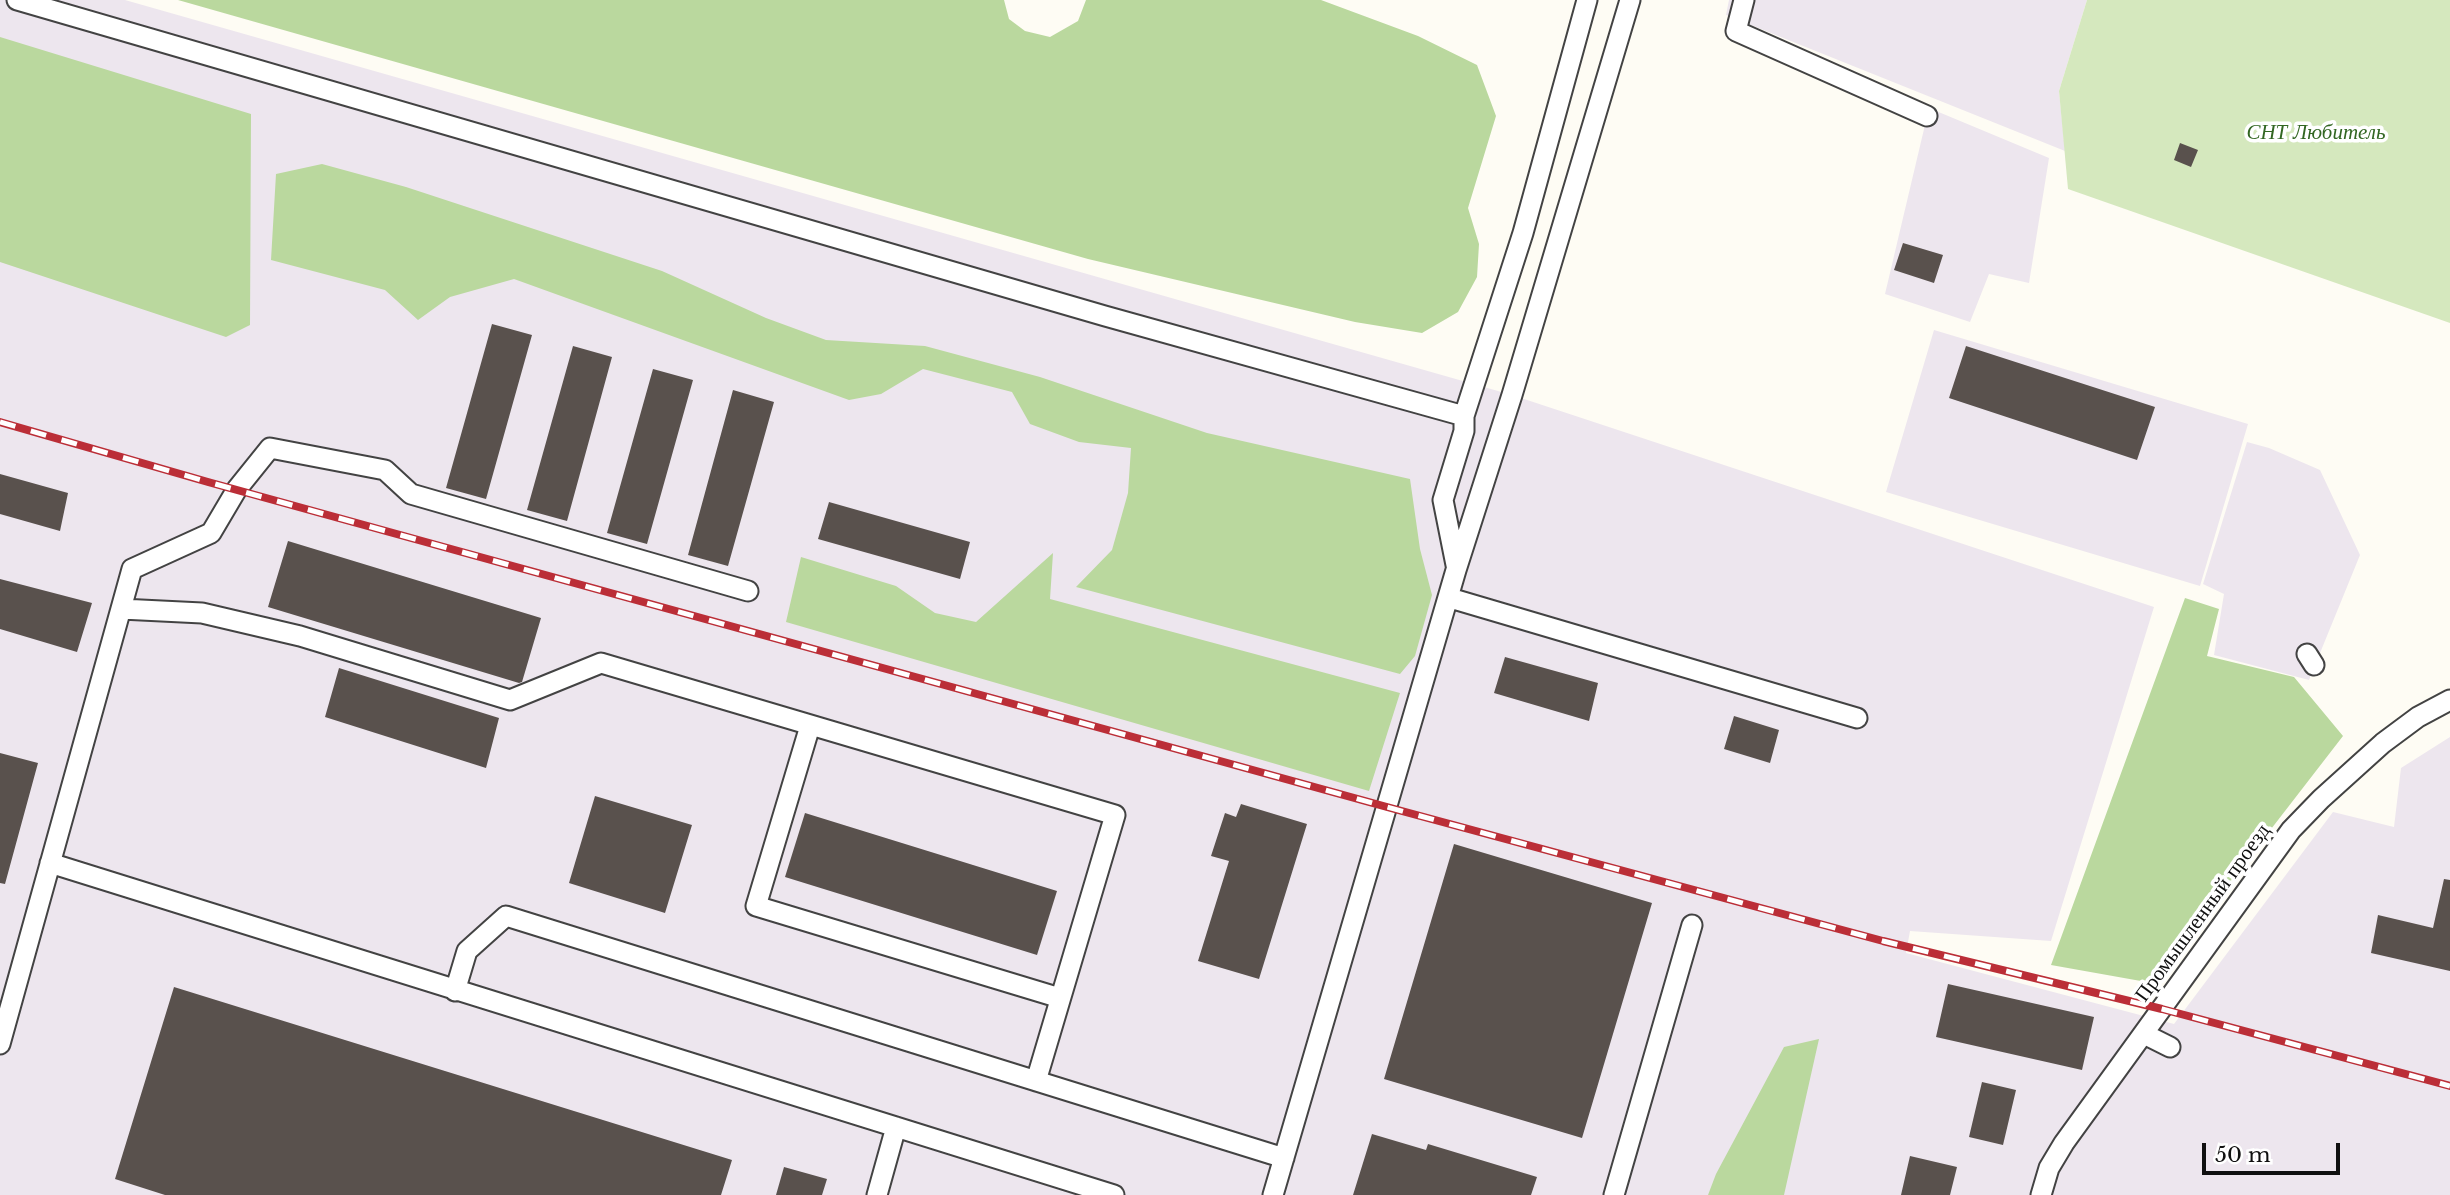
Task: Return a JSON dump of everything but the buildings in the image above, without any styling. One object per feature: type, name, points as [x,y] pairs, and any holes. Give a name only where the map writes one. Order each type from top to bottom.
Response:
[{"type":"street","points":[[18,0],[1091,312],[1464,416]]},
{"type":"street","points":[[1456,570],[1443,500],[1464,432],[1464,416],[1523,233],[1587,0]]},
{"type":"street","points":[[1273,1195],[1450,598],[1456,570],[1512,395],[1630,0]]},
{"type":"street","points":[[1744,0],[1736,31],[1927,116]]},
{"type":"street","points":[[0,1044],[132,569],[211,533],[237,489],[270,448],[384,470],[411,494],[748,591]]},
{"type":"street","points":[[1450,598],[1857,718]]},
{"type":"street","points":[[121,609],[202,613],[300,636],[510,700],[601,663],[1115,815],[1036,1081]]},
{"type":"street","name":"Промышленный проезд","points":[[2038,1191],[2064,1143],[2291,830],[2383,743],[2418,718],[2450,700]]},
{"type":"street","points":[[810,726],[757,906],[1060,998]]},
{"type":"street","points":[[50,863],[1114,1195]]},
{"type":"street","points":[[455,990],[467,951],[506,916],[1284,1158]]},
{"type":"street","points":[[1614,1195],[1692,925]]},
{"type":"street","points":[[2144,1034],[2170,1047]]},
{"type":"street","points":[[877,1195],[896,1128]]},
{"type":"shaded area","points":[[0,0],[125,0],[1512,395],[2154,607],[2051,941],[1910,931],[1906,953],[2174,1024],[2333,812],[2394,827],[2401,768],[2450,737],[2450,1195],[0,1195]]},
{"type":"shaded area","points":[[1729,0],[2087,0],[2059,91],[2065,151],[1726,15]]},
{"type":"shaded area","points":[[1929,108],[2049,158],[2029,283],[1989,274],[1970,322],[1885,294]]},
{"type":"shaded area","points":[[1934,330],[2248,424],[2200,586],[1886,492]]},
{"type":"shaded area","points":[[2247,442],[2269,448],[2320,470],[2360,555],[2309,680],[2214,655],[2224,594],[2203,584]]},
{"type":"green space","points":[[178,0],[1004,0],[1009,19],[1025,31],[1050,37],[1078,21],[1086,0],[1321,0],[1418,36],[1477,65],[1496,116],[1468,208],[1479,244],[1477,277],[1458,312],[1422,333],[1355,322],[1088,259]]},
{"type":"green space","name":"СНТ Любитель","points":[[2087,0],[2450,0],[2450,323],[2068,189],[2059,91]]},
{"type":"green space","points":[[0,37],[251,114],[250,325],[226,337],[0,262]]},
{"type":"green space","points":[[322,164],[406,187],[662,271],[766,318],[826,340],[925,346],[1040,377],[1207,433],[1410,479],[1420,549],[1432,595],[1415,656],[1400,674],[1076,587],[1112,550],[1128,493],[1131,448],[1079,442],[1030,424],[1012,392],[923,369],[881,394],[849,400],[514,279],[450,297],[418,320],[385,290],[271,260],[276,174]]},
{"type":"green space","points":[[1053,553],[1050,599],[1400,693],[1369,791],[786,622],[801,557],[896,586],[935,613],[976,622]]},
{"type":"green space","points":[[2185,598],[2219,609],[2207,656],[2294,677],[2343,736],[2152,983],[2051,965]]},
{"type":"green space","points":[[1819,1039],[1784,1195],[1708,1195],[1716,1174],[1784,1047]]},
{"type":"railway","points":[[0,422],[208,482],[1387,807],[1883,941],[2162,1009],[2450,1086]]}]
